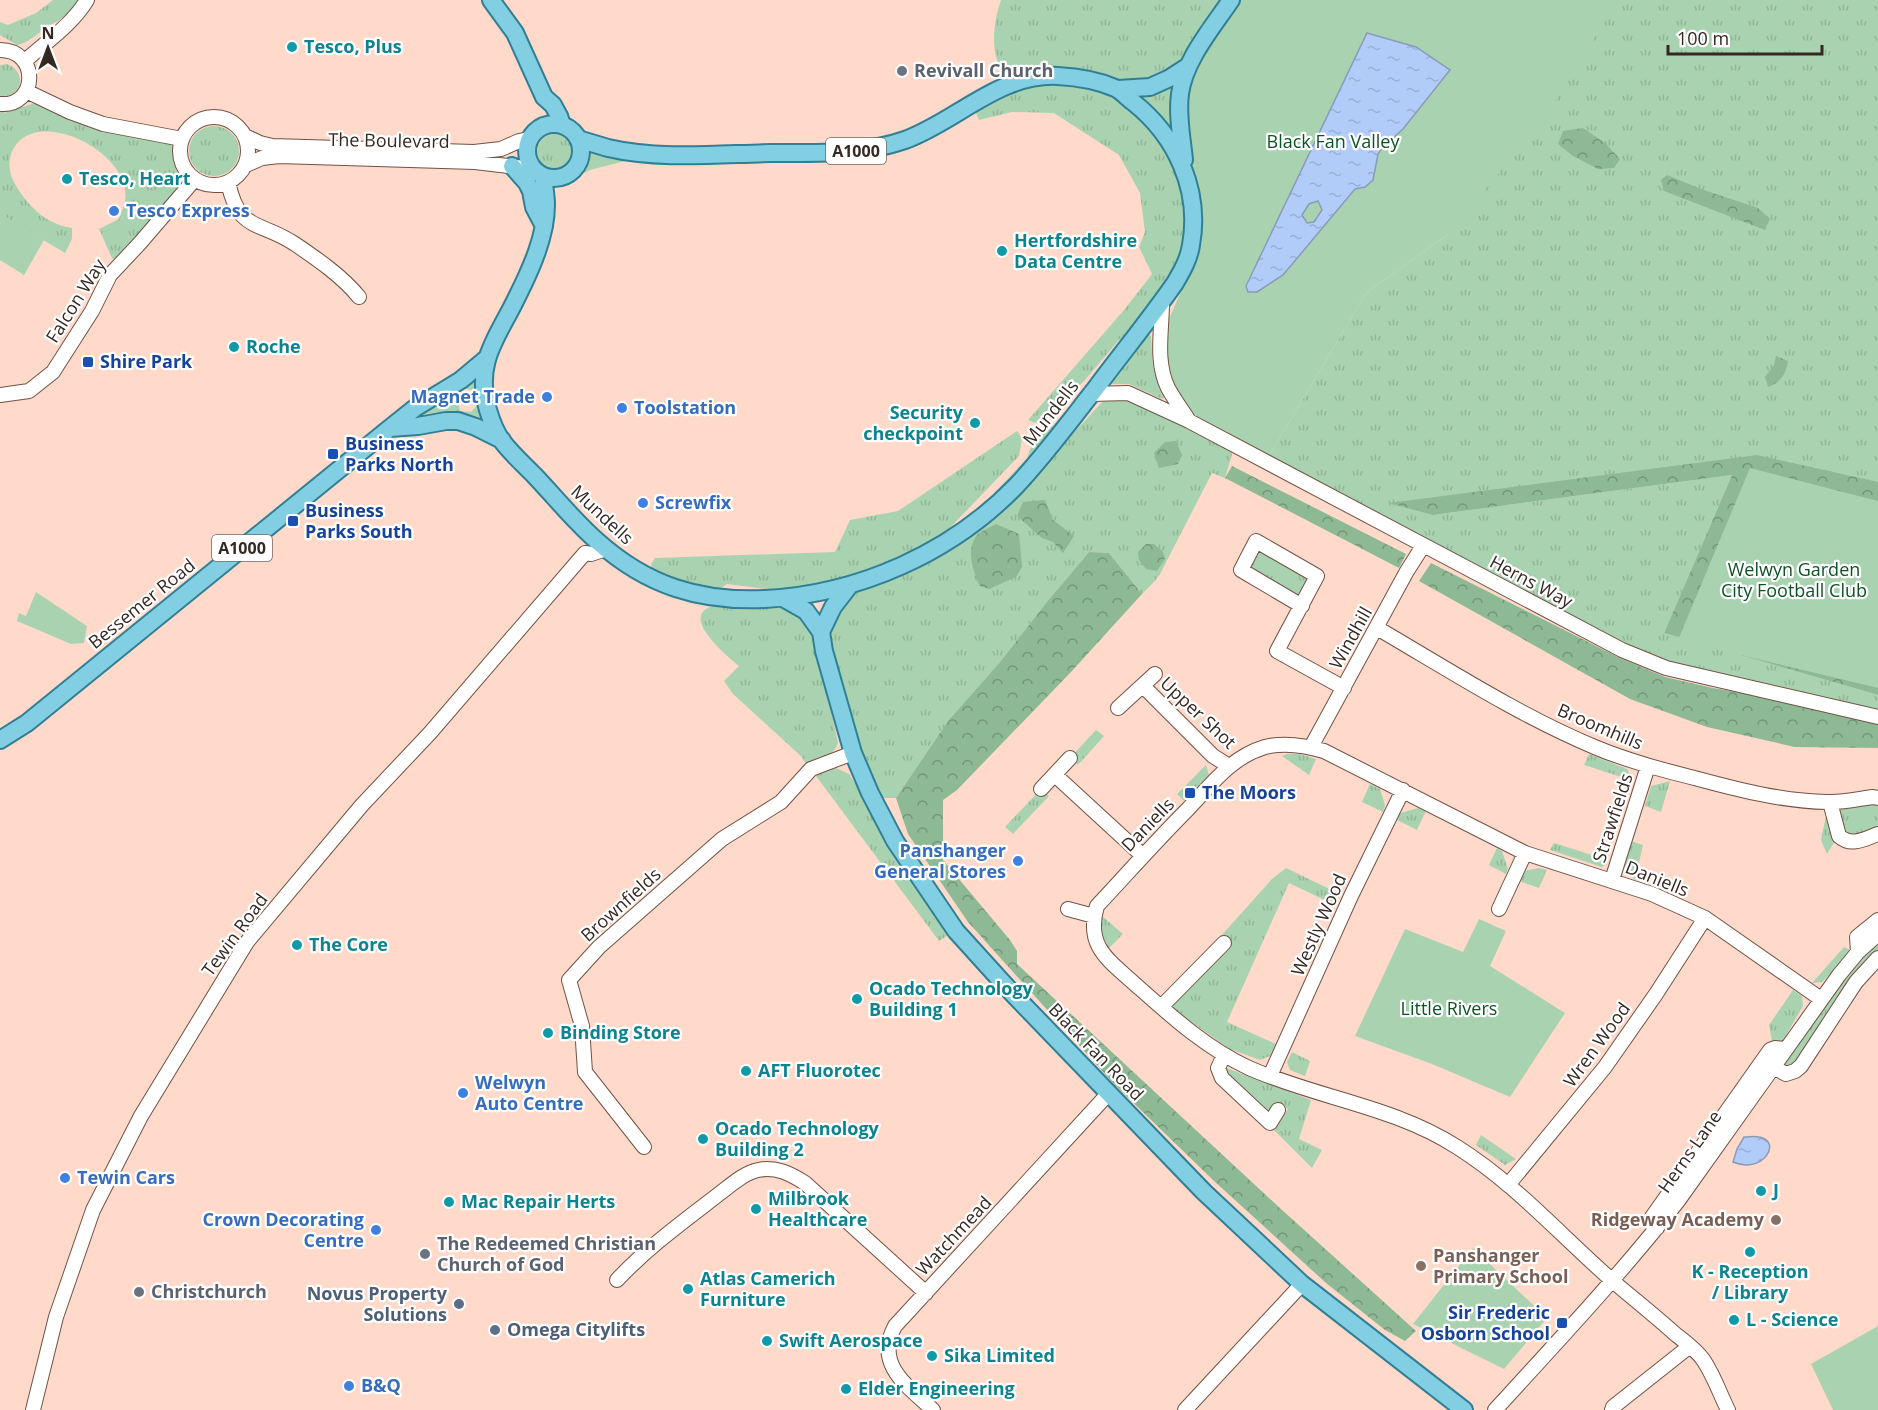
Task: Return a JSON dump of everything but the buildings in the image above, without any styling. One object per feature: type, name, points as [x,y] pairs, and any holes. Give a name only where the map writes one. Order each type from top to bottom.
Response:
[{"type":"main road","name":"A1000","points":[[491,0],[514,33],[544,97],[553,105],[562,125],[569,127],[578,139]]},
{"type":"main road","points":[[1184,170],[1179,109],[1181,87],[1187,67],[1231,0]]},
{"type":"main road","points":[[1118,89],[1150,87],[1187,67]]},
{"type":"main road","name":"Mundells","points":[[538,173],[546,199],[544,225],[528,274],[492,342],[486,359],[484,387],[488,408],[502,440],[584,529],[606,549],[640,572],[674,589],[718,598],[783,598],[850,585],[875,577],[931,551],[975,522],[1036,464],[1091,394],[1162,302],[1181,273],[1191,246],[1192,202],[1184,170],[1162,129],[1118,89],[1057,76],[1030,78],[1009,84],[925,131],[869,150],[659,154],[615,149],[578,139]]},
{"type":"main road","name":"A1000","points":[[538,173],[526,154],[526,147],[533,134],[544,97]]},
{"type":"main road","points":[[533,134],[547,124],[562,125]]},
{"type":"main road","points":[[538,173],[562,178],[575,170],[581,158],[582,149],[578,139]]},
{"type":"main road","points":[[512,166],[527,183],[534,207],[544,225]]},
{"type":"main road","name":"Bessemer Road","points":[[0,740],[27,723],[415,408],[461,380],[486,359]]},
{"type":"main road","name":"A1000","points":[[390,428],[458,421],[502,440]]},
{"type":"main road","points":[[821,632],[833,607],[850,585]]},
{"type":"main road","name":"Black Fan Road","points":[[783,598],[806,611],[821,632],[824,651],[853,753],[870,793],[895,841],[956,931],[1108,1094],[1204,1192],[1302,1284],[1464,1410]]},
{"type":"street","points":[[24,61],[70,22],[87,0]]},
{"type":"street","points":[[0,50],[11,51],[19,55],[30,76],[26,91],[21,98],[13,103],[0,104]]},
{"type":"street","points":[[26,91],[70,112],[103,124],[182,139]]},
{"type":"street","points":[[221,117],[231,121],[240,127],[245,136],[249,155],[246,165],[228,182],[214,185],[204,183],[195,179],[183,165],[180,157],[182,139],[186,131],[201,119],[221,117]]},
{"type":"street","name":"The Boulevard","points":[[245,136],[272,146],[474,152],[501,148],[533,134]]},
{"type":"street","name":"The Boulevard","points":[[246,165],[262,158],[279,156],[475,162],[512,166],[538,173]]},
{"type":"street","name":"Falcon Way","points":[[0,395],[29,391],[53,372],[92,310],[110,275],[195,179]]},
{"type":"street","points":[[228,182],[232,201],[253,225],[294,244],[348,284],[359,297]]},
{"type":"street","name":"Herns Way","points":[[1162,302],[1160,359],[1169,389],[1189,421]]},
{"type":"street","name":"Herns Way","points":[[1091,394],[1128,393],[1189,421],[1622,650],[1666,668],[1878,717]]},
{"type":"street","points":[[584,529],[585,553],[591,554],[606,549]]},
{"type":"street","points":[[1302,606],[1241,570],[1256,541],[1317,576],[1302,606],[1277,651],[1344,688]]},
{"type":"street","name":"Windhill","points":[[1311,747],[1407,571],[1423,546]]},
{"type":"street","name":"Tewin Road","points":[[33,1410],[56,1317],[93,1210],[141,1116],[247,942],[362,805],[429,733],[585,553]]},
{"type":"street","name":"Broomhills","points":[[1377,628],[1554,728],[1598,748],[1648,766],[1751,793],[1791,799],[1830,802],[1878,798]]},
{"type":"street","points":[[1118,708],[1155,674]]},
{"type":"street","name":"Upper Shot","points":[[1143,686],[1213,756],[1229,766]]},
{"type":"street","name":"Daniells","points":[[1094,916],[1097,906],[1142,855],[1229,766],[1266,747],[1293,744],[1324,751],[1526,853],[1652,894],[1705,918],[1821,999]]},
{"type":"street","name":"Brownfields","points":[[644,1147],[585,1072],[582,1026],[569,980],[599,947],[722,839],[782,802],[811,769],[853,753]]},
{"type":"street","points":[[1041,789],[1070,758]]},
{"type":"street","name":"Strawfields","points":[[1612,880],[1648,766]]},
{"type":"street","points":[[1055,775],[1142,855]]},
{"type":"street","name":"Westly Wood","points":[[1270,1076],[1351,896],[1403,790]]},
{"type":"street","points":[[1830,802],[1839,836],[1843,839],[1853,843],[1878,834]]},
{"type":"street","points":[[1499,909],[1526,853]]},
{"type":"street","points":[[1068,909],[1094,916],[1093,933],[1101,951],[1161,1007],[1202,1041],[1224,1055],[1301,1088],[1378,1110],[1427,1131],[1457,1147],[1508,1185],[1612,1280],[1690,1346],[1703,1360],[1728,1410]]},
{"type":"street","name":"Wren Wood","points":[[1508,1185],[1605,1067],[1705,918]]},
{"type":"street","points":[[1858,951],[1857,937],[1878,920]]},
{"type":"street","name":"Herns Lane","points":[[1495,1410],[1657,1228],[1821,999],[1858,951],[1878,934]]},
{"type":"street","points":[[1161,1007],[1224,943]]},
{"type":"street","points":[[1773,1067],[1786,1074],[1801,1066],[1856,982],[1878,958]]},
{"type":"street","points":[[1657,1228],[1651,1223],[1652,1217],[1770,1050],[1785,1049]]},
{"type":"street","points":[[1224,1055],[1218,1068],[1222,1078],[1270,1123],[1278,1110]]},
{"type":"street","name":"Watchmead","points":[[933,1410],[897,1376],[892,1368],[889,1356],[890,1336],[895,1326],[1108,1094]]},
{"type":"street","points":[[617,1280],[675,1227],[744,1176],[757,1170],[770,1168],[788,1172],[805,1183],[926,1293]]},
{"type":"street","points":[[1185,1410],[1302,1284]]},
{"type":"street","points":[[1612,1410],[1690,1346]]},
{"type":"green space","points":[[53,0],[78,0],[64,17],[25,42],[17,45],[0,35],[0,22],[8,25],[36,13]]},
{"type":"green space","points":[[1001,0],[1222,0],[1185,59],[1164,78],[1126,83],[1106,77],[1007,77],[997,60],[994,45]]},
{"type":"green space","name":"Black Fan Valley","points":[[1238,0],[1610,0],[1614,7],[1541,123],[1447,235],[1366,293],[1269,456],[1194,415],[1184,404],[1167,375],[1166,326],[1195,259],[1200,212],[1183,122],[1192,70]]},
{"type":"green space","points":[[1610,0],[1878,0],[1878,485],[1753,460],[1433,515],[1732,475],[1664,633],[1878,695],[1878,717],[1716,672],[1667,661],[1621,643],[1269,456],[1366,293],[1447,235]]},
{"type":"green space","points":[[7,64],[18,73],[20,84],[13,93],[0,96],[0,65]]},
{"type":"green space","points":[[1056,83],[1103,91],[1128,106],[1172,153],[1186,201],[1186,229],[1175,270],[1138,325],[1119,340],[1084,381],[1053,411],[1035,423],[1028,420],[1124,310],[1152,274],[1139,247],[1145,232],[1140,193],[1119,155],[1054,113],[1012,112],[979,120],[974,108],[1017,88]]},
{"type":"green space","points":[[1173,85],[1173,127],[1171,128],[1139,95]]},
{"type":"green space","points":[[44,103],[92,123],[138,138],[175,145],[183,175],[178,190],[117,261],[112,258],[99,229],[119,219],[125,201],[124,183],[114,166],[98,151],[79,139],[58,133],[39,132],[22,139],[10,159],[13,181],[28,203],[47,219],[72,228],[72,239],[65,253],[0,214],[0,112]]},
{"type":"green space","points":[[209,126],[219,126],[232,133],[239,146],[239,156],[232,169],[219,176],[209,176],[200,172],[193,165],[189,156],[189,146],[193,137],[200,130]]},
{"type":"green space","points":[[1583,128],[1605,143],[1620,159],[1614,168],[1598,169],[1573,156],[1558,144],[1563,131]]},
{"type":"green space","points":[[555,134],[567,140],[573,152],[567,164],[555,170],[543,164],[537,152],[543,140]]},
{"type":"green space","points":[[590,151],[625,159],[625,161],[590,170],[578,176],[584,168]]},
{"type":"green space","points":[[1667,175],[1758,208],[1770,219],[1765,230],[1664,191],[1661,180]]},
{"type":"green space","points":[[0,213],[44,240],[24,275],[0,260]]},
{"type":"green space","points":[[1148,334],[1151,336],[1153,366],[1164,397],[1162,399],[1129,384],[1110,382]]},
{"type":"green space","points":[[1776,356],[1788,361],[1787,366],[1780,380],[1768,387],[1765,377],[1774,365]]},
{"type":"green space","points":[[477,376],[484,419],[460,413],[418,414],[451,396]],"holes":[[[465,388],[476,392],[478,404],[471,412],[460,411],[457,395]]]},
{"type":"green space","points":[[1131,397],[1233,451],[1225,478],[1212,473],[1160,574],[1142,594],[1109,553],[1089,552],[1000,662],[948,721],[896,798],[881,798],[851,720],[844,685],[830,647],[829,633],[832,622],[852,595],[922,563],[1032,478],[1104,400]]},
{"type":"green space","points":[[1069,410],[1031,460],[986,505],[984,504],[1027,458],[1034,438],[1048,431]]},
{"type":"green space","points":[[1017,431],[1022,439],[1019,456],[943,535],[896,562],[828,583],[766,589],[727,584],[718,590],[695,588],[652,571],[651,564],[655,558],[835,552],[850,520],[898,511]]},
{"type":"green space","points":[[1176,441],[1182,455],[1178,464],[1159,468],[1154,453],[1165,442]]},
{"type":"green space","name":"Welwyn Garden City Football Club","points":[[1757,455],[1878,482],[1878,695],[1664,633],[1732,475],[1433,515],[1389,503]]},
{"type":"green space","points":[[1232,466],[1406,554],[1399,568],[1225,478]]},
{"type":"green space","name":"Welwyn Garden City Football Club","points":[[1750,468],[1878,501],[1878,688],[1678,640]]},
{"type":"green space","points":[[1045,500],[1053,520],[1074,536],[1063,553],[1053,542],[1042,538],[1017,516],[1023,502]]},
{"type":"green space","points":[[996,524],[1019,534],[1022,567],[1016,577],[989,589],[980,586],[971,553],[978,534]]},
{"type":"green space","points":[[1146,544],[1154,544],[1163,552],[1165,559],[1157,571],[1146,569],[1139,560],[1138,552]]},
{"type":"green space","points":[[1256,549],[1262,549],[1311,581],[1303,595],[1297,597],[1251,570],[1249,563]]},
{"type":"green space","points":[[1089,552],[1109,553],[1142,594],[1071,672],[957,790],[943,800],[943,860],[1010,940],[1017,951],[1017,964],[1416,1331],[1405,1341],[1385,1330],[1326,1283],[1214,1181],[1114,1084],[968,922],[908,834],[896,798],[948,721],[1000,662]]},
{"type":"green space","points":[[1431,563],[1620,658],[1665,677],[1713,688],[1860,712],[1878,717],[1878,748],[1795,747],[1707,727],[1630,699],[1419,581]]},
{"type":"green space","points":[[36,592],[87,626],[84,643],[71,644],[17,621],[19,613],[26,616]]},
{"type":"green space","points":[[713,606],[782,607],[795,611],[809,620],[817,645],[838,743],[830,755],[807,765],[801,756],[733,694],[724,681],[739,666],[716,645],[703,627],[701,618],[704,611]]},
{"type":"green space","points":[[1096,730],[1104,736],[1078,765],[1070,758]]},
{"type":"green space","points":[[1300,754],[1316,759],[1309,775],[1282,756]]},
{"type":"green space","points":[[1589,754],[1627,769],[1634,781],[1584,765]]},
{"type":"green space","points":[[1206,765],[1209,775],[1184,801],[1177,794]]},
{"type":"green space","points":[[836,768],[849,774],[953,932],[939,941],[816,776],[820,772]]},
{"type":"green space","points":[[1670,781],[1661,812],[1645,806],[1651,786]]},
{"type":"green space","points":[[1370,784],[1380,789],[1385,805],[1383,812],[1362,802]]},
{"type":"green space","points":[[1041,789],[1049,796],[1013,834],[1005,827]]},
{"type":"green space","points":[[1878,802],[1878,830],[1853,839],[1844,835],[1838,813],[1839,808]]},
{"type":"green space","points":[[1418,808],[1426,811],[1417,830],[1395,819],[1397,814]]},
{"type":"green space","points":[[1826,816],[1835,841],[1827,854],[1821,840]]},
{"type":"green space","points":[[1631,841],[1643,845],[1635,880],[1624,865]]},
{"type":"green space","points":[[1554,843],[1608,860],[1607,864],[1602,867],[1550,850]]},
{"type":"green space","points":[[1497,848],[1502,851],[1508,869],[1506,874],[1489,865]]},
{"type":"green space","points":[[1286,868],[1340,894],[1335,905],[1289,883],[1227,1022],[1276,1044],[1270,1056],[1260,1060],[1230,1049],[1170,1007],[1227,942],[1220,937],[1272,879]]},
{"type":"green space","points":[[1539,868],[1547,870],[1539,888],[1519,881],[1524,871]]},
{"type":"green space","points":[[1102,916],[1123,934],[1109,948],[1101,933]]},
{"type":"green space","name":"Little Rivers","points":[[1479,919],[1506,931],[1490,966],[1565,1013],[1510,1097],[1432,1064],[1355,1036],[1405,929],[1463,952]]},
{"type":"green space","points":[[1878,940],[1878,953],[1794,1067],[1783,1066],[1847,970]]},
{"type":"green space","points":[[1844,947],[1850,950],[1849,954],[1822,982],[1812,983]]},
{"type":"green space","points":[[1793,990],[1802,996],[1803,1006],[1782,1042],[1772,1041],[1769,1025]]},
{"type":"green space","points":[[1292,1052],[1310,1061],[1305,1076],[1290,1070],[1287,1062]]},
{"type":"green space","points":[[1224,1067],[1311,1100],[1299,1139],[1322,1150],[1312,1168],[1274,1130],[1288,1109],[1275,1102],[1266,1118],[1226,1078]]},
{"type":"green space","points":[[1481,1135],[1516,1159],[1505,1165],[1476,1145]]},
{"type":"green space","points":[[1473,1248],[1547,1318],[1504,1369],[1413,1324]]},
{"type":"green space","points":[[1878,1326],[1878,1410],[1833,1410],[1811,1364]]},
{"type":"water","points":[[1367,33],[1416,47],[1450,70],[1403,129],[1382,148],[1378,154],[1373,180],[1365,187],[1355,189],[1283,275],[1257,292],[1248,292],[1246,286]],"holes":[[[1318,201],[1322,210],[1314,222],[1307,223],[1302,215],[1309,204]]]},
{"type":"water","points":[[1744,1137],[1757,1137],[1766,1140],[1769,1144],[1769,1150],[1761,1161],[1744,1165],[1733,1162]]},
{"type":"place","name":"Tesco, Plus","points":[[292,47]]},
{"type":"place","name":"Revivall Church","points":[[902,71]]},
{"type":"place","name":"Tesco, Heart","points":[[67,179]]},
{"type":"place","name":"Tesco Express","points":[[114,211]]},
{"type":"place","name":"Hertfordshire Data Centre","points":[[1002,251]]},
{"type":"place","name":"Roche","points":[[234,347]]},
{"type":"place","name":"Shire Park","points":[[88,362]]},
{"type":"place","name":"Magnet Trade","points":[[547,397]]},
{"type":"place","name":"Toolstation","points":[[622,408]]},
{"type":"place","name":"Security checkpoint","points":[[975,423]]},
{"type":"place","name":"Business Parks North","points":[[333,454]]},
{"type":"place","name":"Screwfix","points":[[643,503]]},
{"type":"place","name":"Business Parks South","points":[[293,521]]},
{"type":"place","name":"The Moors","points":[[1190,793]]},
{"type":"place","name":"Panshanger General Stores","points":[[1018,861]]},
{"type":"place","name":"The Core","points":[[297,945]]},
{"type":"place","name":"Ocado Technology Building 1","points":[[857,999]]},
{"type":"place","name":"Binding Store","points":[[548,1033]]},
{"type":"place","name":"AFT Fluorotec","points":[[746,1071]]},
{"type":"place","name":"Welwyn Auto Centre","points":[[463,1093]]},
{"type":"place","name":"Ocado Technology Building 2","points":[[703,1139]]},
{"type":"place","name":"Tewin Cars","points":[[65,1178]]},
{"type":"place","name":"J","points":[[1761,1191]]},
{"type":"place","name":"Mac Repair Herts","points":[[449,1202]]},
{"type":"place","name":"Milbrook Healthcare","points":[[756,1209]]},
{"type":"place","name":"Ridgeway Academy","points":[[1776,1220]]},
{"type":"place","name":"Crown Decorating Centre","points":[[376,1230]]},
{"type":"place","name":"K - Reception / Library","points":[[1750,1252]]},
{"type":"place","name":"The Redeemed Christian Church of God","points":[[425,1254]]},
{"type":"place","name":"Panshanger Primary School","points":[[1421,1266]]},
{"type":"place","name":"Atlas Camerich Furniture","points":[[688,1289]]},
{"type":"place","name":"Christchurch","points":[[139,1292]]},
{"type":"place","name":"Novus Property Solutions","points":[[459,1304]]},
{"type":"place","name":"L - Science","points":[[1734,1320]]},
{"type":"place","name":"Sir Frederic Osborn School","points":[[1562,1323]]},
{"type":"place","name":"Omega Citylifts","points":[[495,1330]]},
{"type":"place","name":"Swift Aerospace","points":[[767,1341]]},
{"type":"place","name":"Sika Limited","points":[[932,1356]]},
{"type":"place","name":"B&Q","points":[[349,1386]]},
{"type":"place","name":"Elder Engineering","points":[[846,1389]]}]
